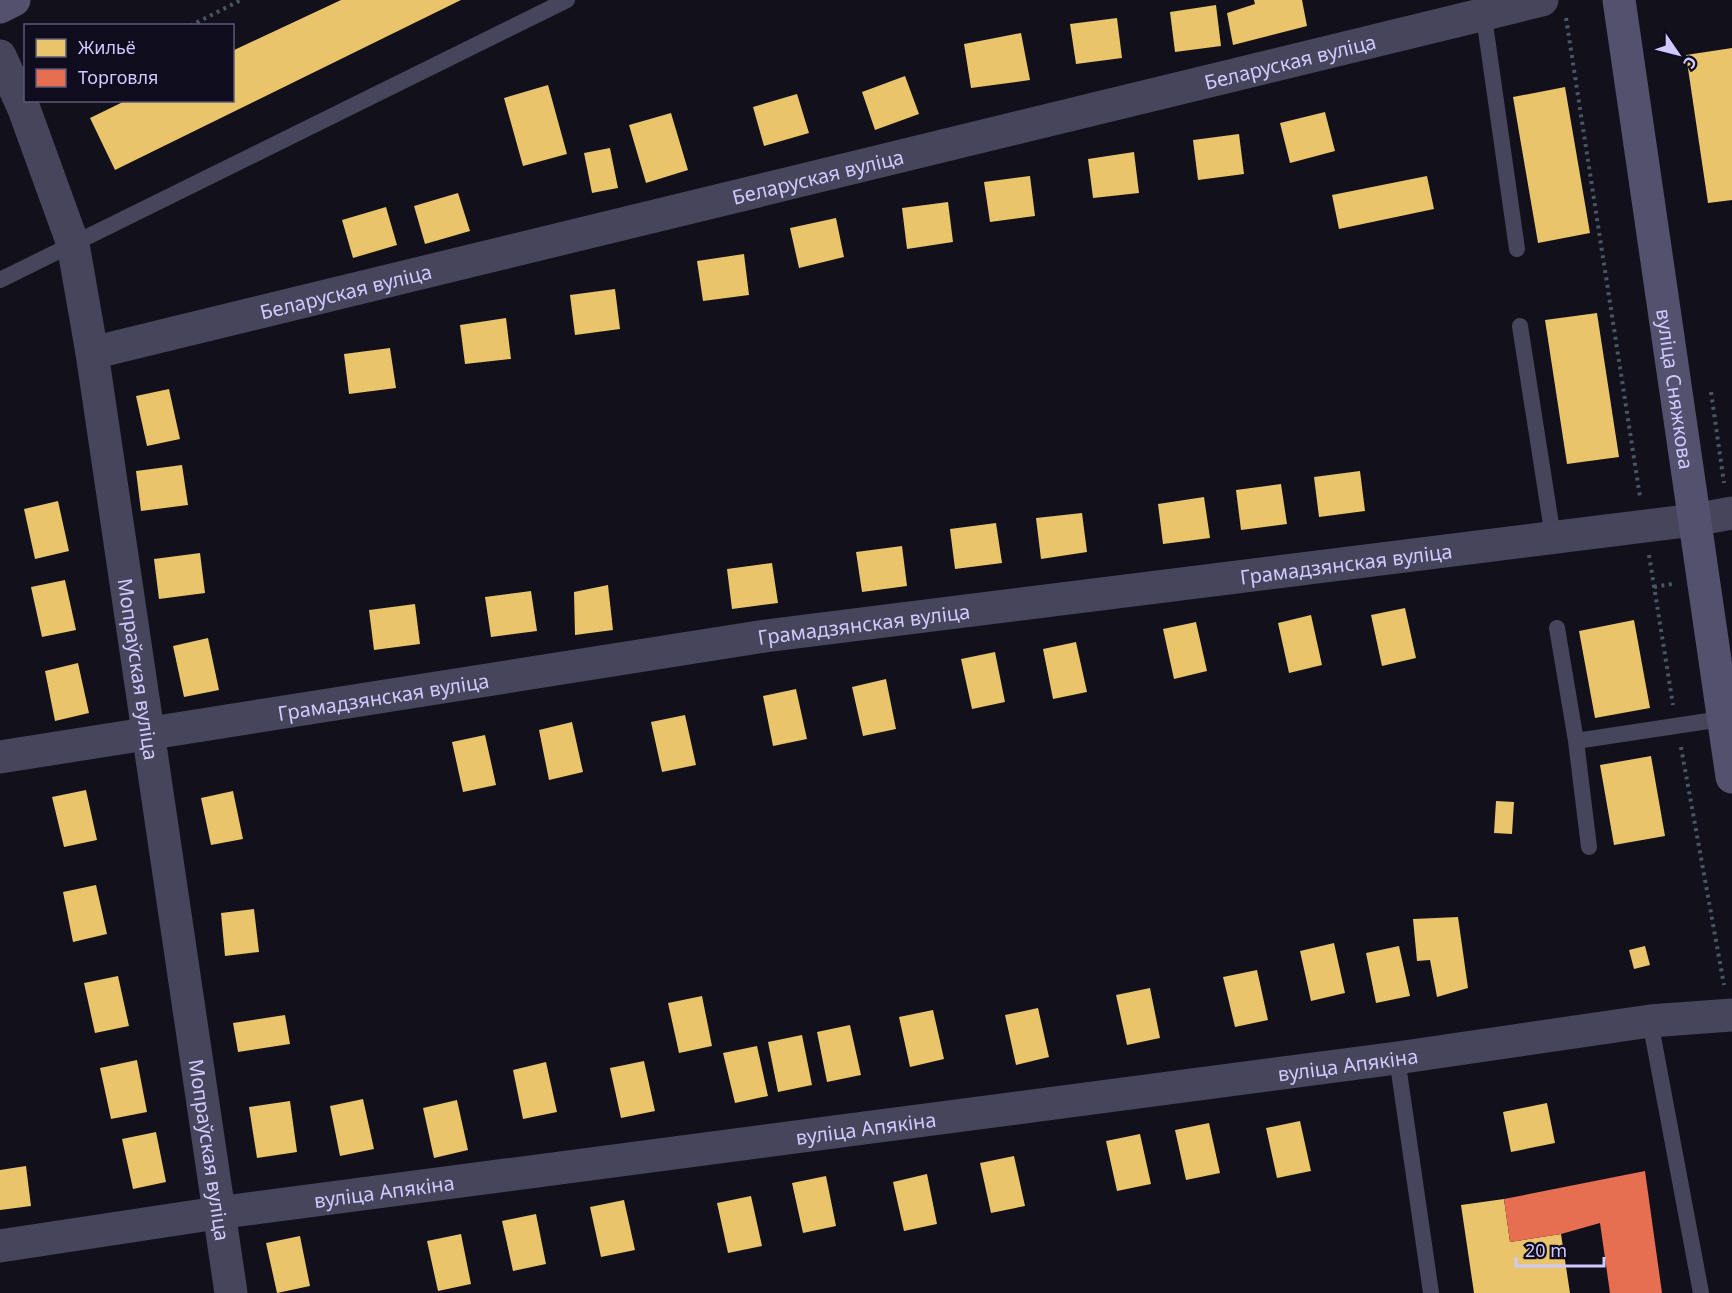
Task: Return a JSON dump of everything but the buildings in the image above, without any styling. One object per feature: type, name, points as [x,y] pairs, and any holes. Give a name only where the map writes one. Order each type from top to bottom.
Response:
[{"type":"street","points":[[0,7],[14,0]]},
{"type":"street","name":"Беларуская вуліца","points":[[92,353],[1482,7],[1542,0]]},
{"type":"street","name":"вуліца Сняжкова","points":[[1619,0],[1694,520],[1728,718],[1732,777]]},
{"type":"street","name":"Мопраўская вуліца","points":[[0,56],[24,109],[73,244],[92,353],[217,1213],[231,1293]]},
{"type":"street","name":"Грамадзянская вуліца","points":[[0,757],[765,636],[1694,520],[1732,513]]},
{"type":"street","name":"вуліца Апякіна","points":[[0,1246],[217,1213],[1397,1058],[1650,1021],[1732,1015]]},
{"type":"lane","points":[[0,280],[567,0]]},
{"type":"lane","points":[[1482,7],[1517,249]]},
{"type":"lane","points":[[1520,326],[1553,537]]},
{"type":"lane","points":[[1557,628],[1576,741],[1589,848]]},
{"type":"lane","points":[[1576,741],[1728,718]]},
{"type":"lane","points":[[1650,1021],[1701,1293]]},
{"type":"lane","points":[[1397,1058],[1431,1293]]},
{"type":"path","points":[[194,24],[241,0]]}]
